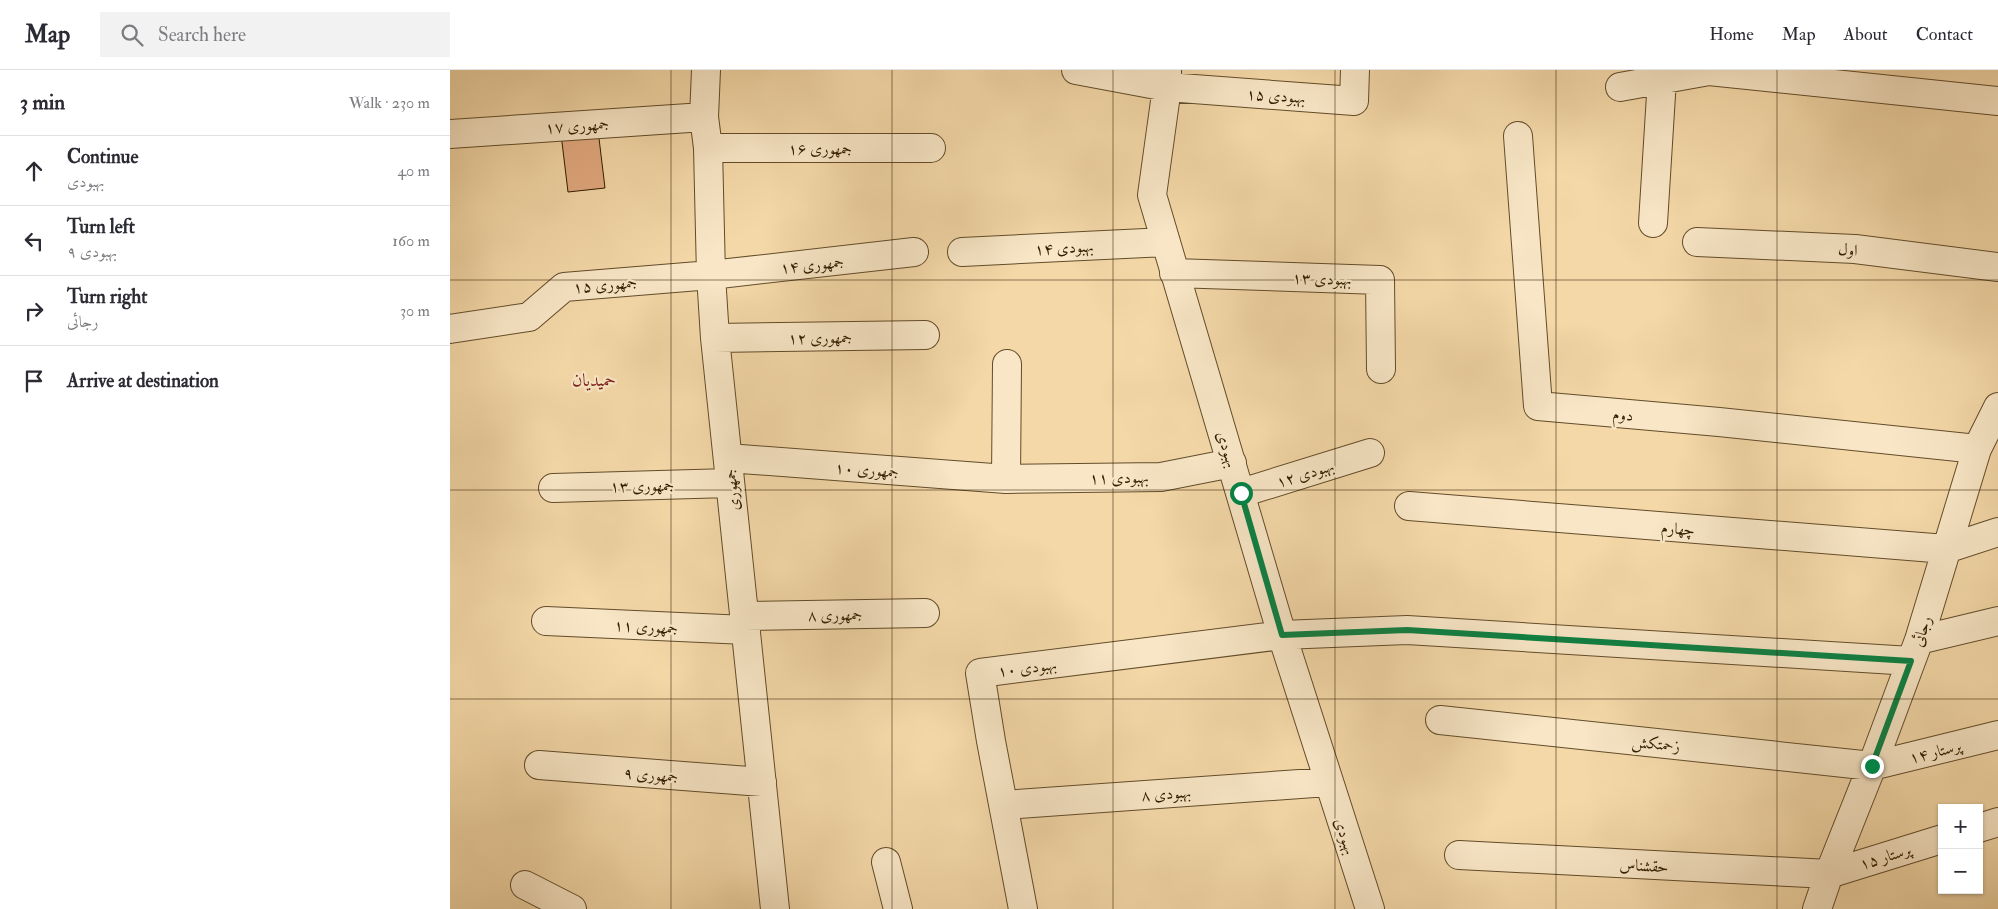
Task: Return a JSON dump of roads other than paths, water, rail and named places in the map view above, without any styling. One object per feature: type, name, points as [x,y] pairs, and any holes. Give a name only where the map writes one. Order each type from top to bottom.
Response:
[{"type":"street","name":"جمهوری","points":[[706,70],[704,117],[708,148],[710,275],[715,338],[775,909]]},
{"type":"street","points":[[1076,70],[1167,78]]},
{"type":"street","name":"بهبودی ۱۵","points":[[1167,78],[1354,101],[1355,70]]},
{"type":"street","points":[[1620,87],[1709,71],[1998,101]]},
{"type":"street","name":"بهبودی","points":[[1167,78],[1152,195],[1282,635],[1370,909]]},
{"type":"street","points":[[1653,223],[1662,79]]},
{"type":"street","name":"جمهوری ۱۷","points":[[450,134],[704,117]]},
{"type":"street","name":"دوم","points":[[1518,136],[1538,406],[1719,422],[1977,449]]},
{"type":"street","name":"جمهوری ۱۶","points":[[708,148],[931,148]]},
{"type":"street","name":"بهبودی ۱۴","points":[[962,252],[1166,242]]},
{"type":"street","name":"اول","points":[[1697,242],[1855,249],[1998,267]]},
{"type":"street","name":"جمهوری ۱۴","points":[[710,275],[914,252]]},
{"type":"street","name":"بهبودی ۱۳","points":[[1174,273],[1380,280],[1381,369]]},
{"type":"street","name":"جمهوری ۱۵","points":[[450,329],[529,317],[564,287],[710,275]]},
{"type":"street","name":"جمهوری ۱۲","points":[[715,338],[925,335]]},
{"type":"street","points":[[1006,479],[1007,364]]},
{"type":"street","name":"رجائی","points":[[1817,909],[1915,651],[1977,449],[1998,407]]},
{"type":"street","name":"بهبودی ۱۲","points":[[1241,493],[1370,454]]},
{"type":"street","name":"بهبودی ۱۱","points":[[1006,479],[1161,477],[1232,463]]},
{"type":"street","name":"جمهوری ۱۰","points":[[729,470],[1006,479]]},
{"type":"street","name":"جمهوری ۱۳","points":[[553,488],[729,470]]},
{"type":"street","name":"چهارم","points":[[1409,506],[1946,549]]},
{"type":"street","points":[[1946,549],[1998,532]]},
{"type":"street","name":"جمهوری ۸","points":[[745,623],[925,613]]},
{"type":"street","name":"جمهوری ۱۱","points":[[546,621],[745,623]]},
{"type":"street","points":[[1282,635],[1407,630],[1915,651],[1998,621]]},
{"type":"street","name":"بهبودی ۱۰","points":[[1023,909],[980,673],[1282,635]]},
{"type":"street","name":"زحمتکش","points":[[1440,720],[1872,766]]},
{"type":"street","name":"پرستار ۱۴","points":[[1872,766],[1998,735]]},
{"type":"street","name":"جمهوری ۹","points":[[540,765],[762,782]]},
{"type":"street","name":"بهبودی ۸","points":[[1004,805],[1328,782]]},
{"type":"street","points":[[1983,827],[1998,822]]},
{"type":"street","name":"پرستار ۱۵","points":[[1829,874],[1938,840]]},
{"type":"street","name":"حقشناس","points":[[1459,855],[1829,874]]},
{"type":"street","points":[[886,862],[898,909]]},
{"type":"street","points":[[525,885],[572,909]]},
{"type":"district","name":"حمیدیان","points":[[594,380]]}]
